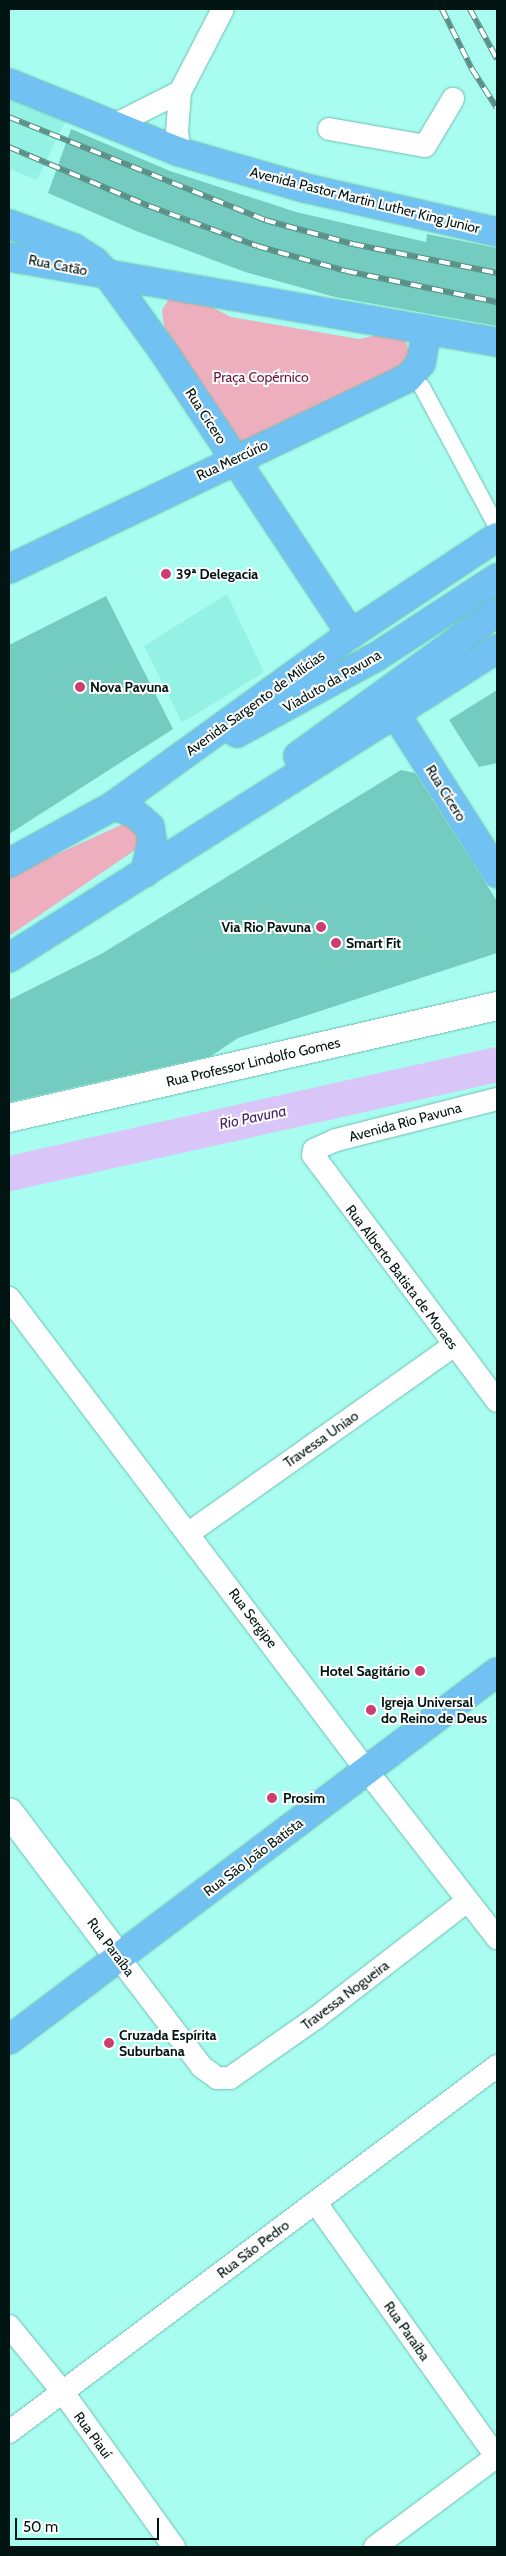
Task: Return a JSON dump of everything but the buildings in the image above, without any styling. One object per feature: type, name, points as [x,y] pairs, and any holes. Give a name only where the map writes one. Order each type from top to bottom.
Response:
[{"type":"main road","name":"Avenida Pastor Martin Luther King Junior","points":[[9,83],[180,152],[305,188],[497,232]]},
{"type":"main road","points":[[9,224],[74,248],[94,261],[108,275],[497,342]]},
{"type":"main road","name":"Rua Catão","points":[[9,257],[108,275]]},
{"type":"main road","name":"Rua Cícero","points":[[108,275],[163,351],[233,460],[350,634]]},
{"type":"main road","name":"Rua Mercúrio","points":[[9,569],[233,460],[408,378],[421,362],[427,330]]},
{"type":"main road","name":"Avenida Sargento de Milícias","points":[[9,863],[113,806],[350,634],[497,537]]},
{"type":"main road","name":"Viaduto da Pavuna","points":[[160,772],[245,729],[376,656],[497,578]]},
{"type":"main road","points":[[393,699],[497,612]]},
{"type":"main road","points":[[9,958],[145,873],[208,831],[279,771],[393,699],[497,649]]},
{"type":"main road","name":"Rua Cícero","points":[[393,699],[497,873]]},
{"type":"main road","points":[[113,806],[134,813],[150,827],[152,842],[145,873]]},
{"type":"main road","name":"Rua São João Batista","points":[[9,2040],[497,1672]]},
{"type":"street","points":[[180,152],[176,132],[180,92],[223,9]]},
{"type":"street","points":[[114,125],[180,92]]},
{"type":"street","points":[[329,129],[426,146],[453,99]]},
{"type":"street","points":[[422,388],[497,527]]},
{"type":"street","name":"Rua Professor Lindolfo Gomes","points":[[9,1118],[497,1006]]},
{"type":"street","name":"Avenida Rio Pavuna","points":[[314,1150],[336,1140],[497,1099]]},
{"type":"street","name":"Rua Alberto Batista de Moraes","points":[[314,1150],[316,1161],[453,1346],[497,1401]]},
{"type":"street","name":"Rua Sergipe","points":[[9,1298],[190,1534],[367,1771],[497,1938]]},
{"type":"street","name":"Travessa Uniao","points":[[190,1534],[453,1346]]},
{"type":"street","name":"Rua Paraíba","points":[[9,1812],[202,2067],[217,2078]]},
{"type":"street","name":"Travessa Nogueira","points":[[217,2078],[230,2078],[242,2072],[467,1901]]},
{"type":"street","name":"Rua São Pedro","points":[[9,2432],[497,2066]]},
{"type":"street","name":"Rua Paraíba","points":[[316,2203],[497,2457]]},
{"type":"street","name":"Rua Piauí","points":[[9,2326],[62,2391],[174,2547]]},
{"type":"street","points":[[375,2547],[497,2457]]},
{"type":"shaded area","points":[[9,94],[66,120],[37,180],[9,169]]},
{"type":"shaded area","points":[[227,594],[264,672],[182,723],[144,646]]},
{"type":"green space","name":"Praça Copérnico","points":[[169,299],[208,305],[231,317],[359,339],[382,334],[405,339],[410,353],[408,361],[399,371],[364,383],[239,452],[164,326],[162,310]]},
{"type":"green space","points":[[132,820],[141,846],[9,936],[9,876]]},
{"type":"waterway","name":"Rio Pavuna","points":[[9,1173],[497,1064]]},
{"type":"railway","points":[[442,9],[472,69],[497,108]]},
{"type":"railway","points":[[470,9],[497,59]]},
{"type":"railway","points":[[9,117],[265,220],[353,244],[497,273]]},
{"type":"railway","points":[[9,147],[149,206],[257,246],[346,271],[497,302]]},
{"type":"place","name":"39ª Delegacia","points":[[166,574]]},
{"type":"place","name":"Nova Pavuna","points":[[80,687]]},
{"type":"place","name":"Via Rio Pavuna","points":[[321,927]]},
{"type":"place","name":"Smart Fit","points":[[336,943]]},
{"type":"place","name":"Hotel Sagitário","points":[[420,1671]]},
{"type":"place","name":"Igreja Universal do Reino de Deus","points":[[371,1710]]},
{"type":"place","name":"Prosim","points":[[272,1798]]},
{"type":"place","name":"Cruzada Espírita Suburbana","points":[[109,2043]]}]
